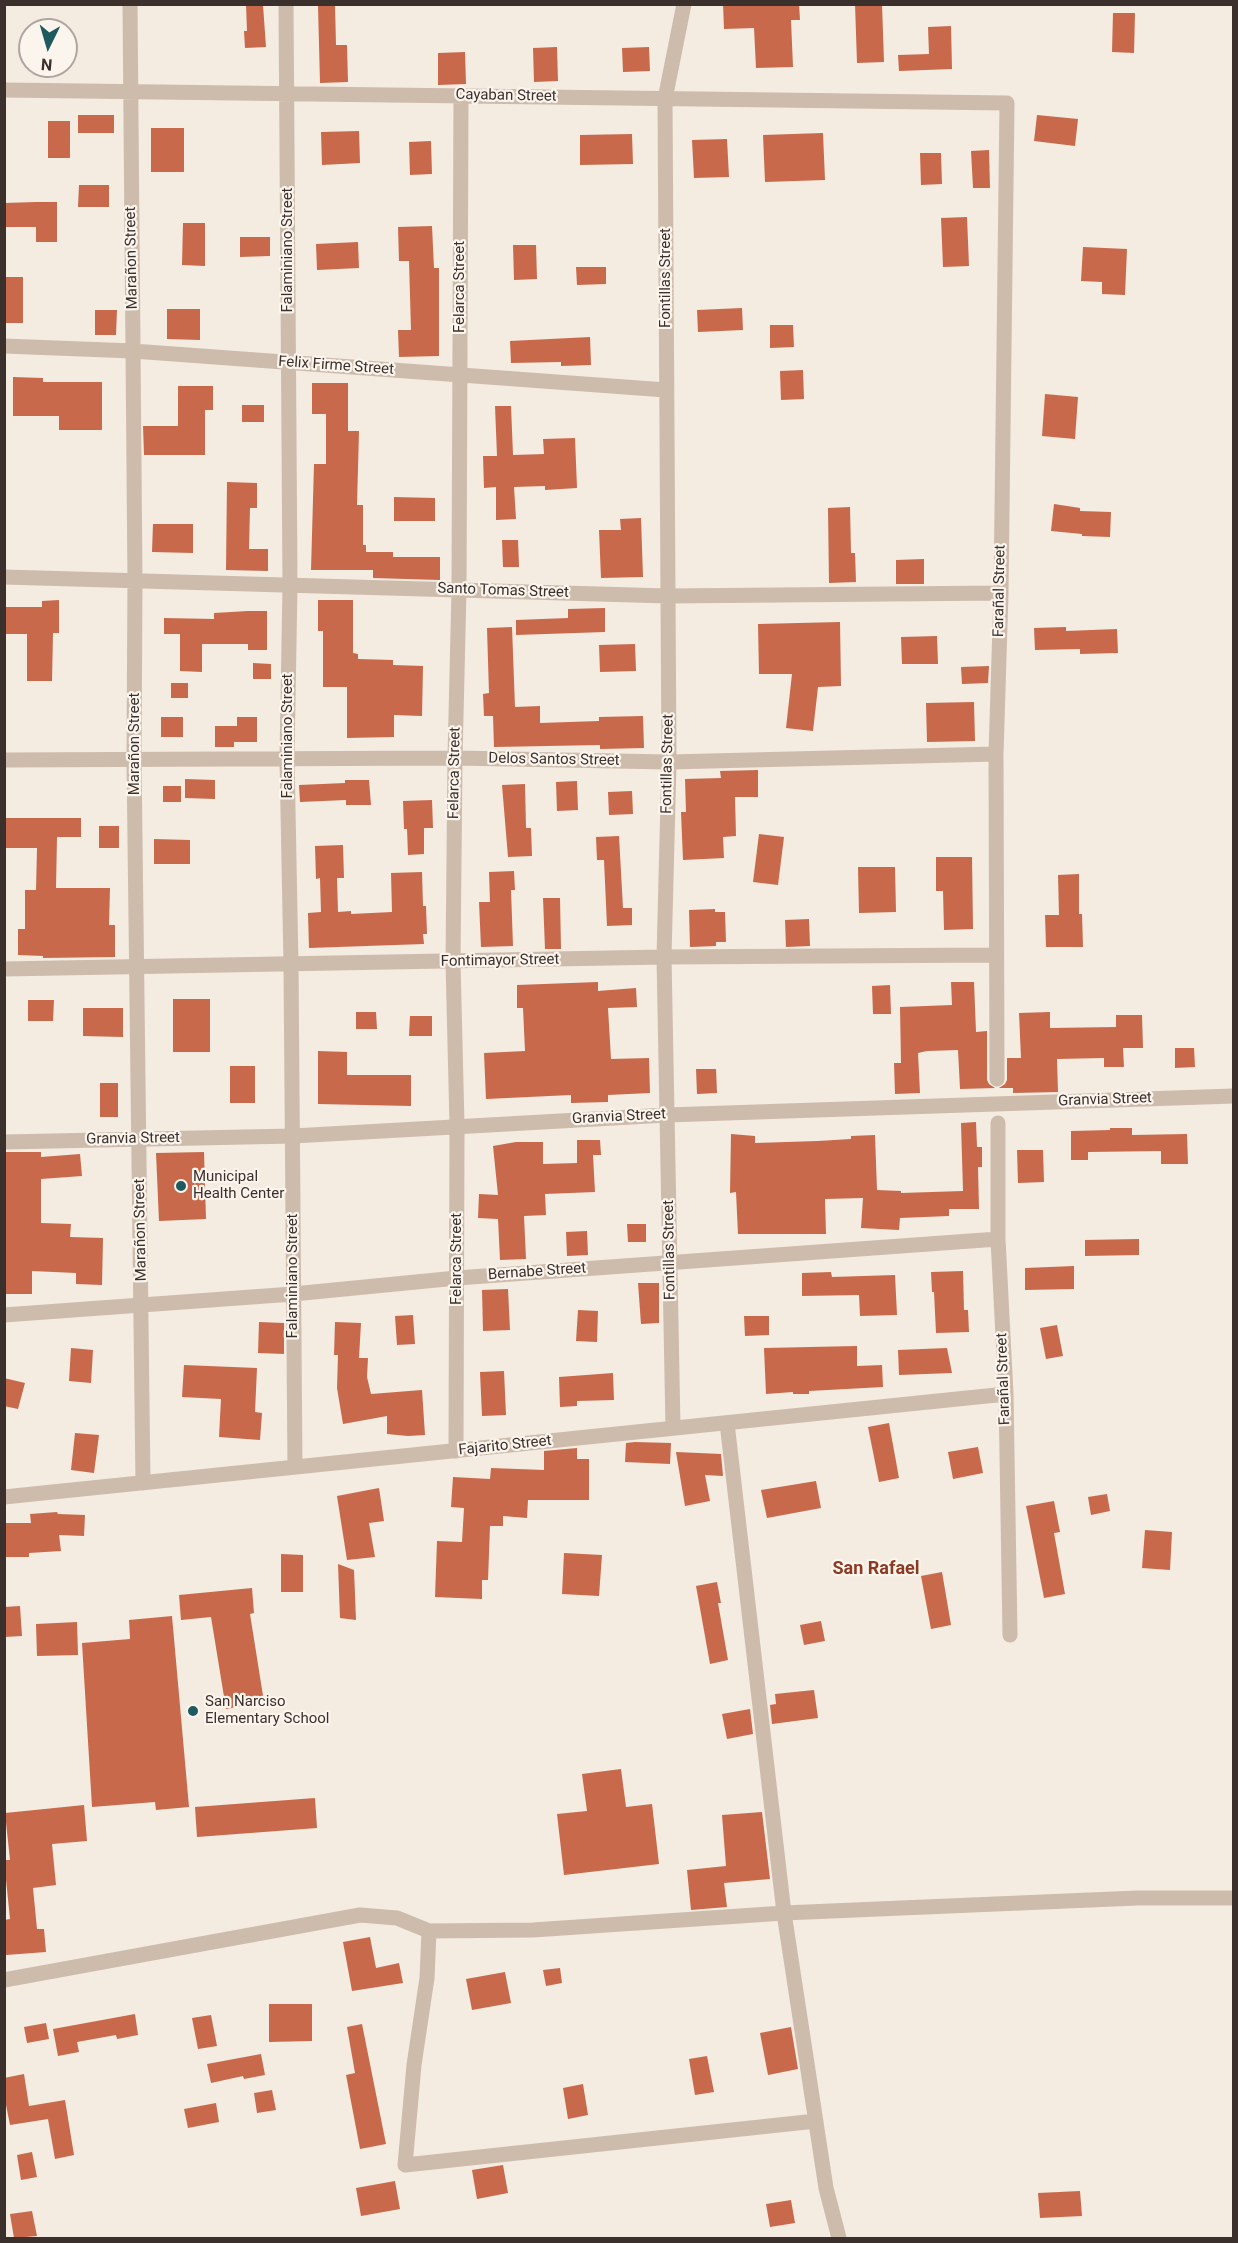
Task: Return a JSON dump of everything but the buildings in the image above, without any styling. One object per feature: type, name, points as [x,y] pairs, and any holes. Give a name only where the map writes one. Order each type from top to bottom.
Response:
[{"type":"street","name":"Marañon Street","points":[[130,4],[135,581],[134,759],[143,1483]]},
{"type":"street","name":"Falaminiano Street","points":[[286,4],[290,585],[287,758],[295,1467]]},
{"type":"street","name":"Fontillas Street","points":[[673,1428],[664,957],[669,762],[665,99],[684,4]]},
{"type":"street","name":"Cayaban Street","points":[[4,90],[1007,103]]},
{"type":"street","name":"Felarca Street","points":[[456,1451],[457,1125],[453,962],[454,758],[459,590],[461,96]]},
{"type":"street","name":"Farañal Street","points":[[997,1079],[996,754],[1001,593],[1007,103]]},
{"type":"street","name":"Felix Firme Street","points":[[4,345],[133,351],[666,390]]},
{"type":"street","name":"Santo Tomas Street","points":[[4,577],[668,596],[1001,593]]},
{"type":"street","name":"Delos Santos Street","points":[[4,760],[454,758],[669,762],[996,754]]},
{"type":"street","name":"Fontimayor Street","points":[[4,969],[664,957],[995,955]]},
{"type":"street","name":"Granvia Street","points":[[4,1142],[293,1136],[667,1115],[1233,1096]]},
{"type":"street","name":"Farañal Street","points":[[998,1123],[998,1239],[1006,1394],[1010,1635]]},
{"type":"street","name":"Bernabe Street","points":[[4,1315],[293,1294],[457,1278],[998,1239]]},
{"type":"street","name":"Fajarito Street","points":[[4,1497],[1006,1394]]},
{"type":"street","points":[[727,1423],[784,1913],[826,2188],[839,2238]]},
{"type":"street","points":[[4,1980],[360,1915],[397,1918],[429,1931],[533,1930],[784,1913],[1137,1898],[1233,1898]]},
{"type":"street","points":[[429,1931],[427,1978],[414,2065],[405,2165],[816,2121]]},
{"type":"place","name":"Municipal Health Center","points":[[181,1186]]},
{"type":"place","name":"San Narciso Elementary School","points":[[193,1711]]},
{"type":"district","name":"San Rafael","points":[[876,1569]]}]
